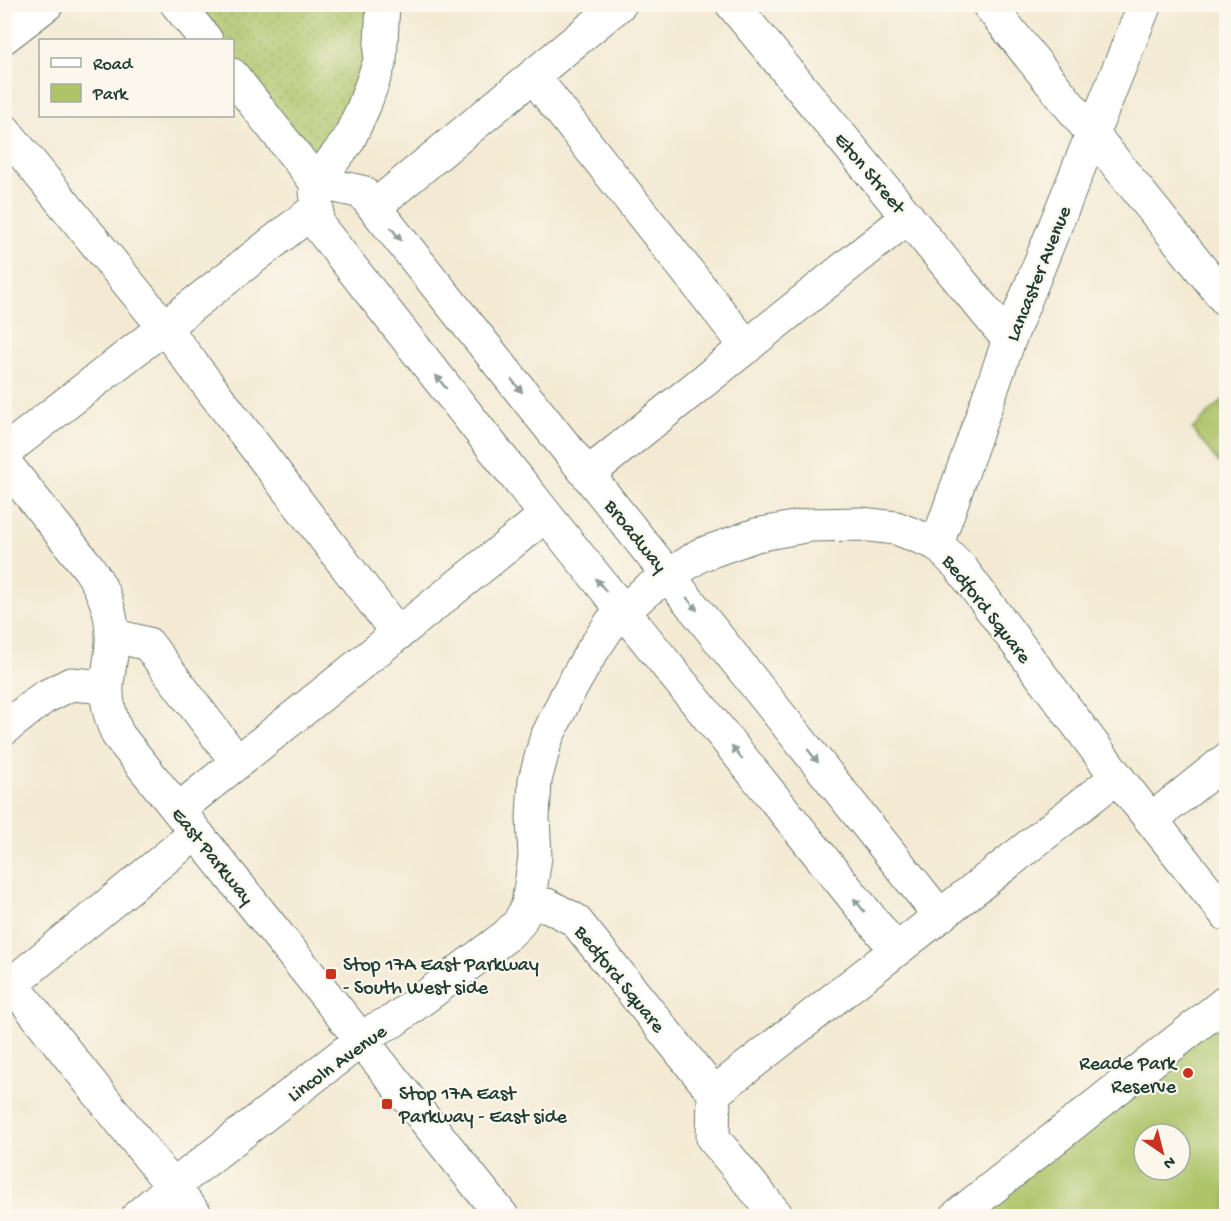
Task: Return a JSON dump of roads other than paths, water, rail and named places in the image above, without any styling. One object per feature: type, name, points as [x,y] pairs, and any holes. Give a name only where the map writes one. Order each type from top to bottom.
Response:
[{"type":"street","points":[[4,37],[46,4]]},
{"type":"street","points":[[177,4],[205,39]]},
{"type":"street","points":[[4,452],[164,327],[317,195],[348,141],[364,106],[380,61],[382,4]]},
{"type":"street","points":[[374,207],[620,4]]},
{"type":"street","name":"Eton Street","points":[[732,4],[1009,340]]},
{"type":"street","points":[[988,4],[1227,300]]},
{"type":"street","name":"Lancaster Avenue","points":[[937,544],[1009,340],[1145,4]]},
{"type":"street","points":[[533,76],[747,347]]},
{"type":"street","points":[[234,78],[317,195],[317,224],[623,612],[896,950]]},
{"type":"street","points":[[4,130],[164,327],[398,634]]},
{"type":"street","name":"Broadway","points":[[317,195],[362,192],[940,915]]},
{"type":"street","points":[[588,474],[908,218]]},
{"type":"street","name":"East Parkway","points":[[4,462],[96,579],[105,596],[111,616],[112,635],[107,687],[111,719],[118,735],[502,1216]]},
{"type":"street","points":[[196,1216],[8,987],[187,822],[237,762],[546,515]]},
{"type":"street","name":"Bedford Square","points":[[714,1093],[575,920],[547,905],[528,905],[535,857],[533,818],[535,780],[546,739],[567,695],[611,623],[646,591],[700,555],[756,535],[810,525],[861,524],[896,528],[937,544],[960,567],[1117,777],[1227,914]]},
{"type":"street","points":[[112,635],[148,644],[237,762]]},
{"type":"street","points":[[4,729],[43,698],[71,684],[107,687]]},
{"type":"street","points":[[1151,820],[1227,759]]},
{"type":"street","points":[[777,1216],[713,1138],[714,1093],[1117,777]]},
{"type":"street","name":"Lincoln Avenue","points":[[138,1216],[361,1040],[376,1029],[393,1021],[506,936],[519,923],[528,905]]},
{"type":"street","points":[[957,1216],[1227,1002]]},
{"type":"place","name":"Stop 17A East Parkway - South West side","points":[[331,974]]},
{"type":"place","name":"Reade Park Reserve","points":[[1188,1073]]},
{"type":"place","name":"Stop 17A East Parkway - East side","points":[[387,1104]]}]
